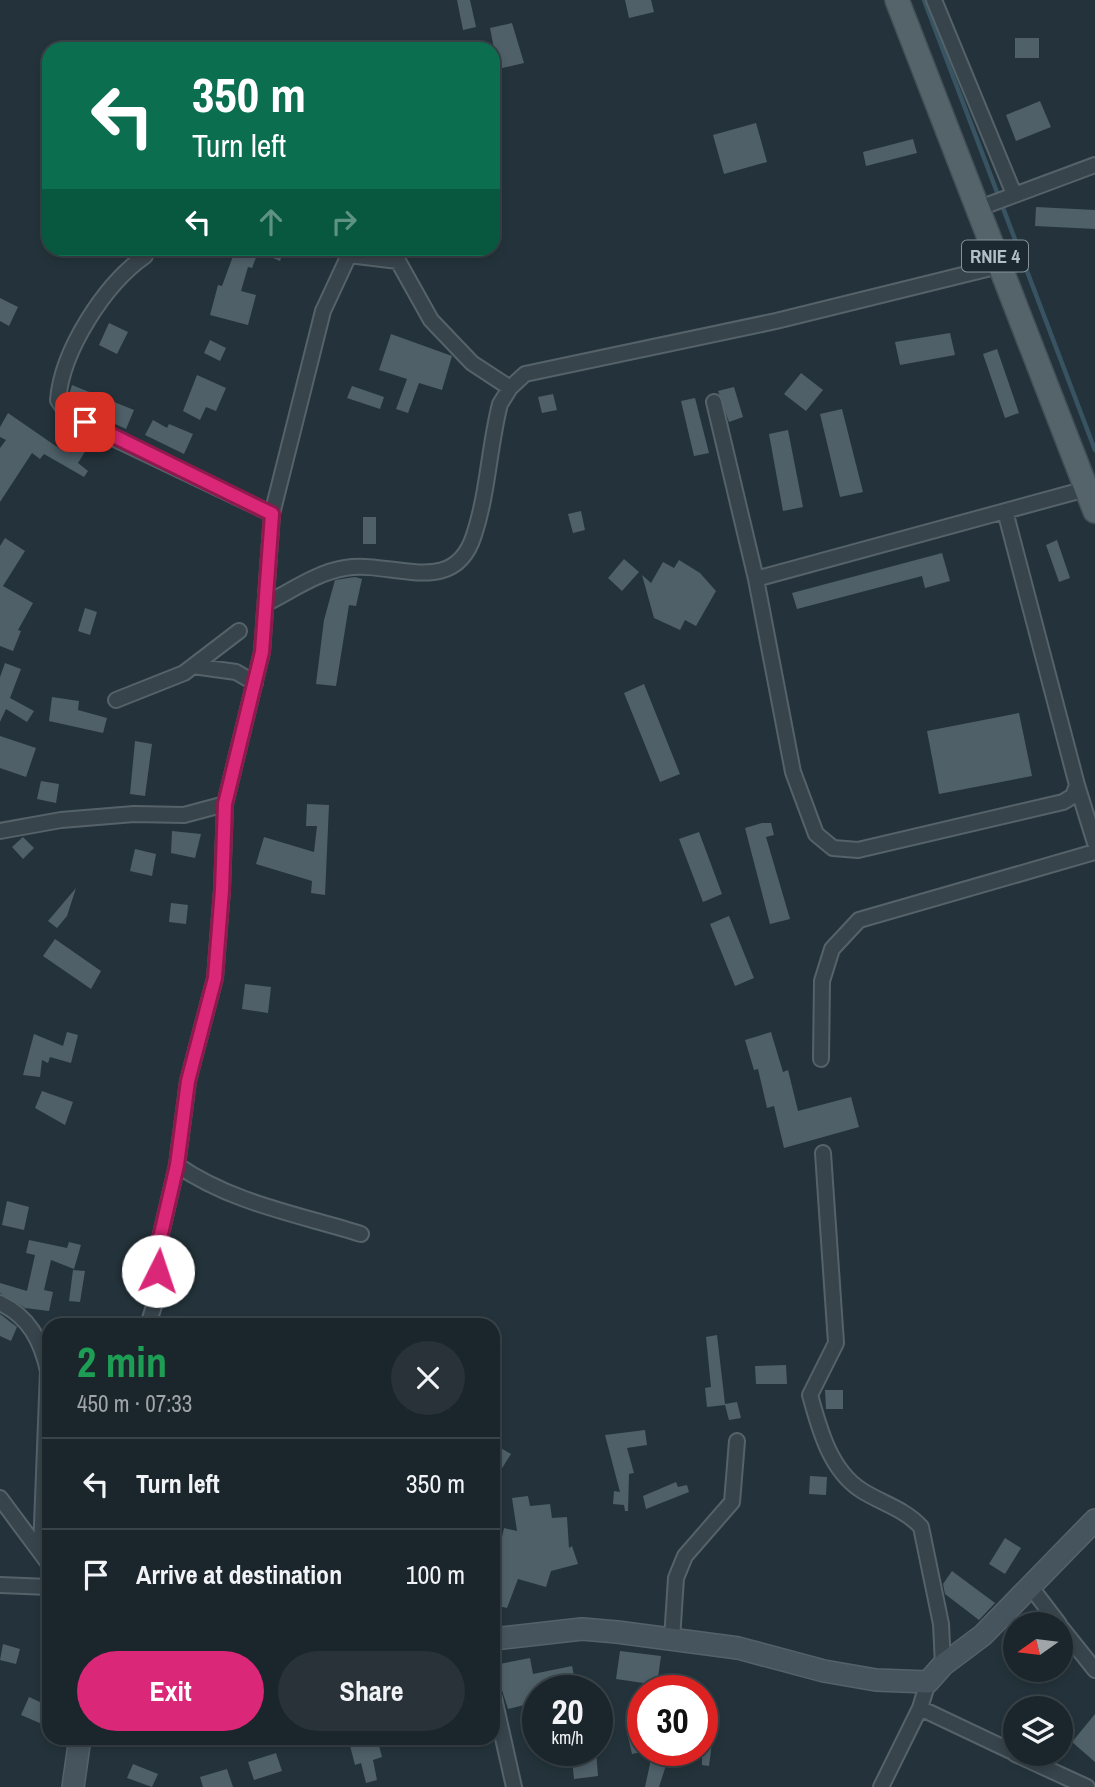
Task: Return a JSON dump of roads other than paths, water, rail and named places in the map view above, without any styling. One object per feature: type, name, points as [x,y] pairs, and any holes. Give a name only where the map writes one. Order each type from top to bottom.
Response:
[{"type":"main road","name":"RNIE 4","points":[[897,0],[1095,511]]},
{"type":"street","points":[[934,0],[1014,194]]},
{"type":"street","points":[[977,209],[1095,165]]},
{"type":"street","points":[[145,256],[115,282],[92,311],[68,358],[58,400],[66,412],[121,442],[272,514]]},
{"type":"street","points":[[150,1318],[159,1290],[157,1251],[177,1165],[188,1081],[215,978],[225,804],[255,682],[267,603],[272,514],[323,311],[349,256]]},
{"type":"street","points":[[357,256],[398,261],[431,320],[472,363],[510,388]]},
{"type":"street","points":[[267,603],[341,568],[366,565],[434,574],[449,571],[462,560],[474,536],[500,404],[510,388],[525,374],[776,321],[999,266]]},
{"type":"street","points":[[714,402],[756,579],[793,772],[816,834],[833,848],[858,850],[1063,802],[1073,796],[1077,785]]},
{"type":"street","points":[[756,579],[1086,489]]},
{"type":"street","points":[[1005,511],[1077,785],[1095,843]]},
{"type":"street","points":[[116,700],[168,682],[239,631]]},
{"type":"street","points":[[193,666],[236,672],[255,682]]},
{"type":"street","points":[[0,831],[61,820],[134,814],[184,815],[225,804]]},
{"type":"street","points":[[821,1059],[821,981],[832,950],[859,920],[1095,852]]},
{"type":"street","points":[[823,1153],[836,1343],[810,1395],[819,1427],[836,1464],[858,1488],[912,1517],[921,1527],[940,1624],[943,1665]]},
{"type":"street","points":[[177,1165],[204,1183],[238,1199],[361,1234]]},
{"type":"street","points":[[0,1303],[14,1310],[27,1322],[42,1344]]},
{"type":"street","points":[[672,1639],[676,1578],[685,1556],[732,1502],[737,1441]]},
{"type":"street","points":[[0,1498],[41,1550]]},
{"type":"street","points":[[881,1787],[920,1708],[929,1682],[943,1665],[983,1635],[1095,1520]]},
{"type":"street","points":[[41,1550],[42,1538]]},
{"type":"street","points":[[0,1585],[42,1587]]},
{"type":"street","points":[[1030,1586],[1050,1612]]},
{"type":"street","points":[[500,1638],[582,1629],[738,1648],[837,1674],[876,1680],[929,1682]]},
{"type":"street","points":[[1073,1642],[1095,1670]]},
{"type":"street","points":[[920,1708],[1003,1747]]},
{"type":"street","points":[[500,1725],[514,1787]]},
{"type":"street","points":[[73,1787],[79,1745]]},
{"type":"street","points":[[1043,1766],[1087,1787]]},
{"type":"waterway","points":[[924,0],[1095,450]]}]
